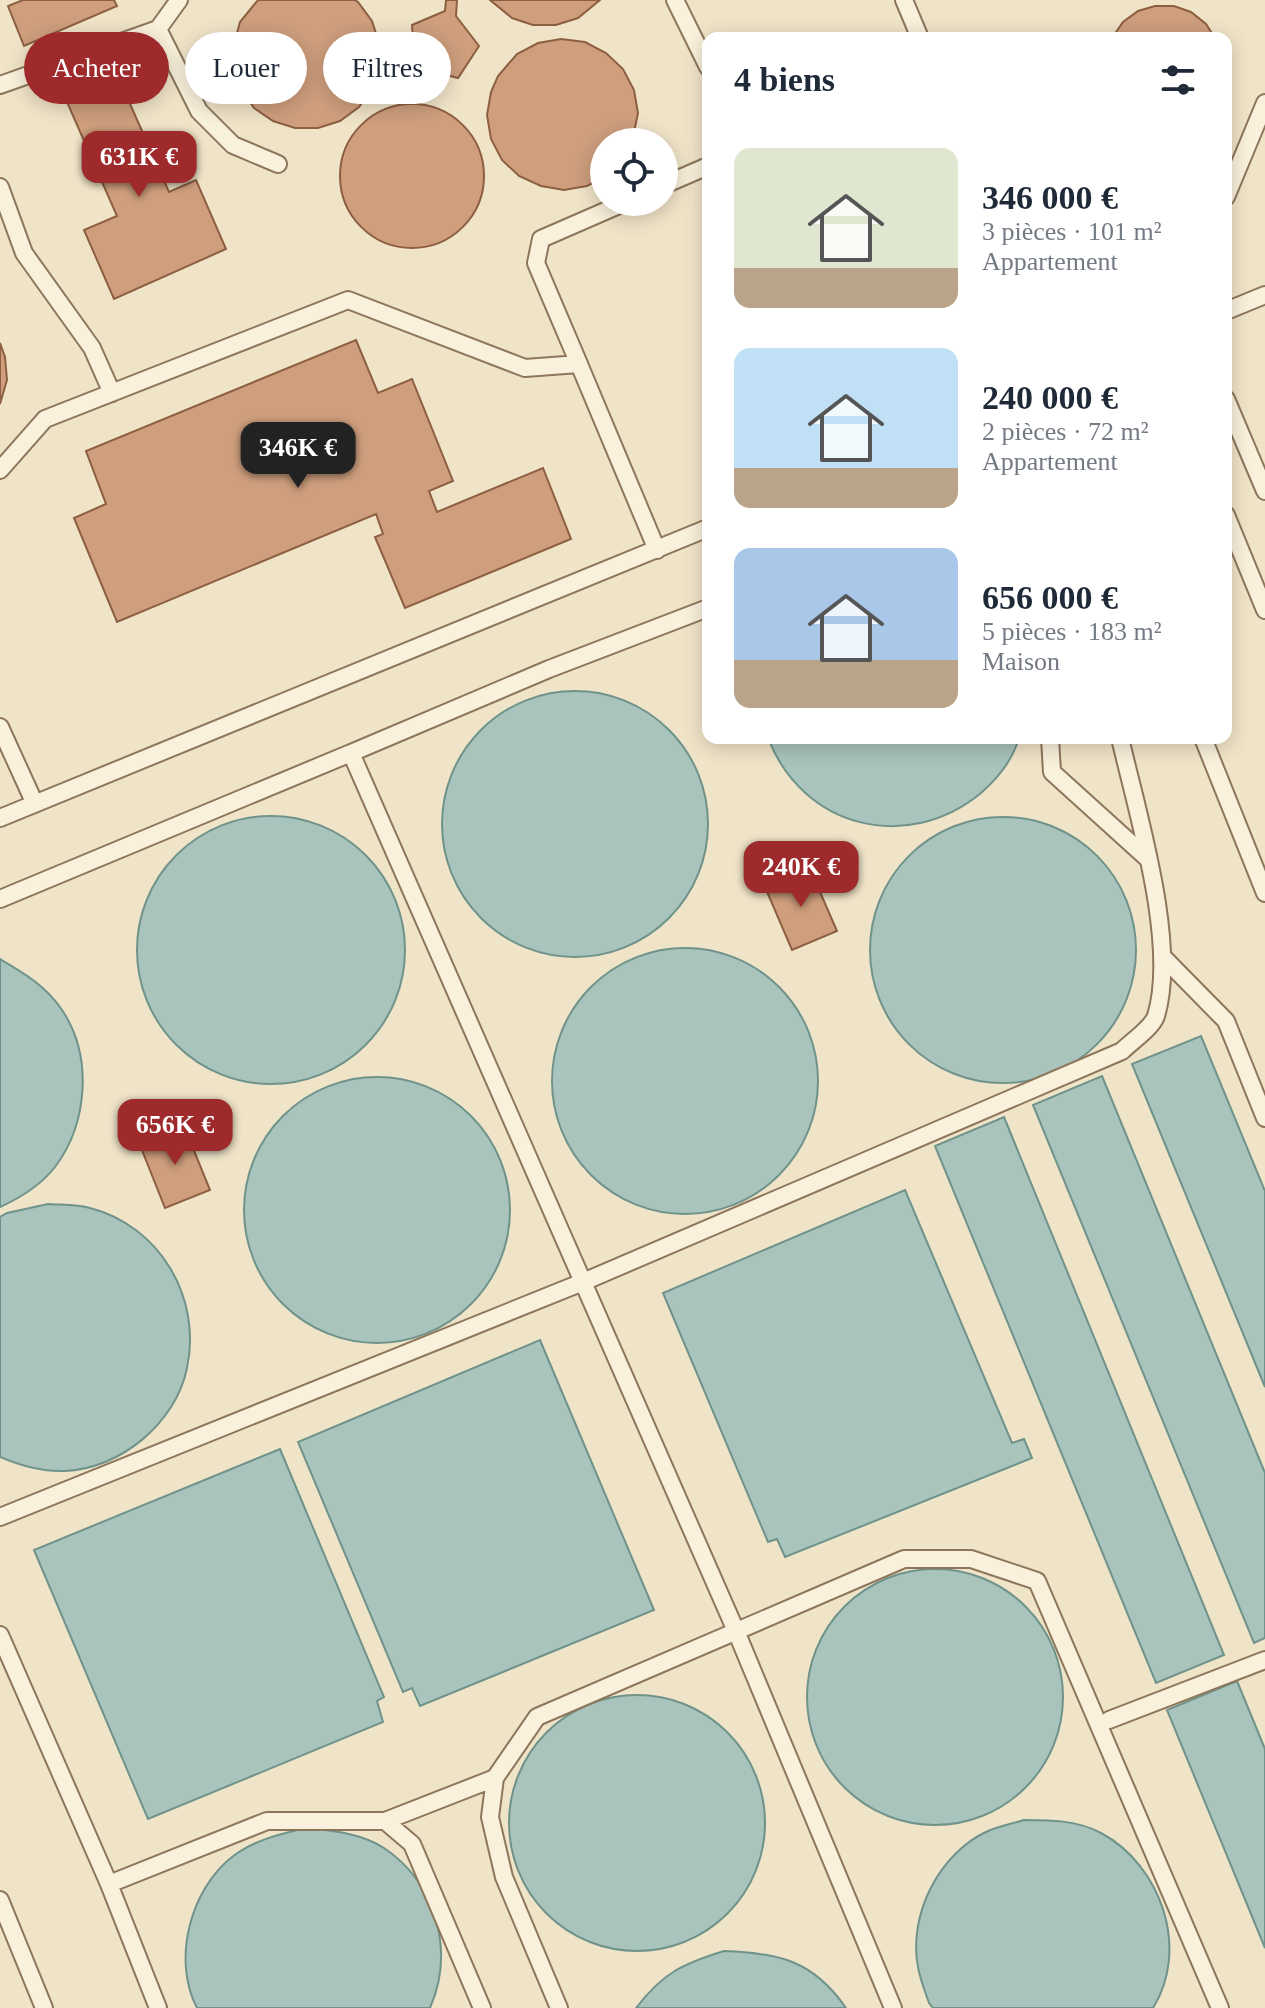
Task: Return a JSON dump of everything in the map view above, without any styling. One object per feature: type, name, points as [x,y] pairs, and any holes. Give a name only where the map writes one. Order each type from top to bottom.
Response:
[{"type":"lane","points":[[0,85],[158,29],[179,0]]},
{"type":"lane","points":[[675,0],[702,55]]},
{"type":"lane","points":[[904,0],[917,32]]},
{"type":"lane","points":[[158,29],[199,111],[233,145],[278,164]]},
{"type":"lane","points":[[1232,183],[1265,103]]},
{"type":"lane","points":[[678,179],[702,169]]},
{"type":"lane","points":[[0,187],[24,253],[92,348],[112,393]]},
{"type":"lane","points":[[594,216],[541,239],[536,263],[657,550]]},
{"type":"lane","points":[[1232,309],[1265,295]]},
{"type":"lane","points":[[0,470],[45,419],[348,300],[525,368],[579,364]]},
{"type":"lane","points":[[1232,413],[1265,491]]},
{"type":"lane","points":[[1232,530],[1265,610]]},
{"type":"lane","points":[[0,818],[702,531]]},
{"type":"lane","points":[[0,899],[549,669],[702,610]]},
{"type":"lane","points":[[0,727],[35,804]]},
{"type":"lane","points":[[1050,744],[1052,772],[1148,858]]},
{"type":"lane","points":[[0,1517],[583,1282],[1122,1051],[1155,1019],[1164,958],[1148,858],[1121,744]]},
{"type":"lane","points":[[1205,744],[1265,893]]},
{"type":"lane","points":[[351,753],[736,1631],[893,2008]]},
{"type":"lane","points":[[1164,958],[1226,1021],[1265,1118]]},
{"type":"lane","points":[[559,2008],[504,1877],[490,1817],[495,1778],[537,1717],[904,1559],[971,1559],[1037,1581],[1220,2008]]},
{"type":"lane","points":[[0,1635],[109,1884],[158,2008]]},
{"type":"lane","points":[[1109,1720],[1265,1660]]},
{"type":"lane","points":[[109,1884],[267,1821],[385,1821],[495,1778]]},
{"type":"lane","points":[[385,1821],[412,1844],[482,2008]]},
{"type":"lane","points":[[0,1900],[44,2008]]},
{"type":"water","points":[[588,691],[638,707],[660,721],[678,739],[698,773],[706,798],[706,850],[698,875],[678,909],[660,927],[626,947],[601,955],[562,957],[512,941],[490,927],[472,909],[452,875],[444,850],[442,811],[458,761],[472,739],[490,721],[524,701],[549,693]]},
{"type":"water","points":[[771,744],[1017,744],[1004,768],[981,793],[952,812],[921,823],[890,826],[860,822],[831,811],[806,793],[784,769]]},
{"type":"water","points":[[258,816],[284,816],[310,821],[334,831],[366,855],[383,875],[400,911],[405,950],[400,989],[383,1025],[366,1045],[346,1062],[310,1079],[284,1084],[258,1084],[232,1079],[208,1069],[186,1054],[167,1035],[152,1013],[142,989],[137,963],[137,937],[142,911],[152,887],[167,865],[186,846],[208,831],[232,821]]},
{"type":"water","points":[[1003,817],[1054,827],[1097,856],[1126,899],[1136,950],[1126,1001],[1097,1044],[1054,1073],[1003,1083],[952,1073],[909,1044],[880,1001],[870,950],[880,899],[909,856],[952,827]]},
{"type":"water","points":[[685,948],[736,958],[759,970],[779,987],[796,1007],[808,1030],[818,1081],[808,1132],[796,1155],[779,1175],[759,1192],[736,1204],[685,1214],[634,1204],[611,1192],[591,1175],[574,1155],[562,1132],[552,1081],[562,1030],[574,1007],[591,987],[611,970],[634,958]]},
{"type":"water","points":[[0,959],[42,987],[62,1010],[79,1048],[82,1089],[74,1130],[55,1167],[30,1190],[0,1207]]},
{"type":"water","points":[[1201,1036],[1265,1191],[1265,1387],[1132,1064]]},
{"type":"water","points":[[1102,1076],[1265,1473],[1265,1638],[1254,1643],[1033,1105]]},
{"type":"water","points":[[364,1077],[390,1077],[428,1087],[451,1099],[471,1116],[488,1136],[500,1159],[508,1184],[508,1236],[500,1261],[488,1284],[471,1304],[451,1321],[428,1333],[403,1341],[364,1343],[314,1327],[293,1313],[274,1294],[260,1273],[250,1249],[244,1223],[244,1197],[260,1147],[274,1126],[293,1107],[314,1093],[338,1083]]},
{"type":"water","points":[[1004,1117],[1224,1655],[1156,1683],[935,1146]]},
{"type":"water","points":[[905,1190],[1012,1443],[1024,1439],[1032,1458],[785,1557],[777,1539],[768,1542],[663,1293]]},
{"type":"water","points":[[48,1204],[85,1207],[115,1217],[137,1231],[155,1248],[170,1268],[181,1291],[188,1316],[190,1342],[181,1388],[158,1424],[125,1452],[106,1462],[65,1471],[32,1468],[0,1457],[0,1217]]},
{"type":"water","points":[[540,1340],[654,1610],[420,1706],[412,1688],[403,1692],[298,1442]]},
{"type":"water","points":[[280,1449],[384,1697],[377,1701],[383,1722],[148,1819],[34,1550]]},
{"type":"water","points":[[935,1569],[972,1575],[995,1584],[1016,1598],[1034,1616],[1053,1648],[1063,1697],[1057,1734],[1048,1757],[1034,1778],[1016,1796],[984,1815],[935,1825],[898,1819],[875,1810],[854,1796],[836,1778],[817,1746],[807,1697],[813,1660],[822,1637],[836,1616],[854,1598],[886,1579]]},
{"type":"water","points":[[1237,1681],[1265,1749],[1265,1948],[1167,1710]]},
{"type":"water","points":[[637,1695],[674,1701],[697,1710],[718,1724],[736,1742],[755,1774],[765,1823],[759,1860],[750,1883],[736,1904],[718,1922],[686,1941],[637,1951],[600,1945],[577,1936],[556,1922],[538,1904],[519,1872],[509,1823],[515,1786],[524,1763],[538,1742],[556,1724],[588,1705]]},
{"type":"water","points":[[1024,1820],[1082,1825],[1122,1847],[1140,1866],[1154,1887],[1169,1935],[1169,1960],[1164,1985],[1153,2008],[933,2008],[929,2003],[919,1972],[916,1947],[923,1907],[931,1888],[955,1854],[971,1841],[992,1829]]},
{"type":"water","points":[[306,1828],[346,1834],[375,1843],[402,1863],[417,1880],[436,1920],[440,1942],[441,1964],[430,2008],[197,2008],[186,1969],[186,1948],[189,1927],[205,1888],[217,1871],[240,1851],[268,1838]]},
{"type":"water","points":[[724,1951],[761,1954],[793,1962],[821,1979],[846,2008],[636,2008],[655,1986],[674,1971]]},
{"type":"building","points":[[23,0],[114,0],[117,6],[57,32],[24,32],[24,46],[8,6]]},
{"type":"building","points":[[258,0],[358,2],[372,21],[376,32],[323,32],[323,104],[361,104],[340,121],[318,128],[295,128],[273,121],[251,104],[307,104],[307,32],[237,32],[240,22]]},
{"type":"building","points":[[446,0],[457,0],[456,16],[479,46],[458,78],[451,76],[451,32],[412,32],[412,25],[445,11]]},
{"type":"building","points":[[490,0],[600,0],[578,18],[556,25],[533,25],[512,18]]},
{"type":"building","points":[[1155,6],[1174,6],[1191,12],[1211,32],[1116,32],[1123,22],[1138,11]]},
{"type":"building","points":[[561,39],[585,42],[606,53],[623,69],[634,90],[638,113],[635,128],[590,128],[590,184],[587,186],[564,190],[541,186],[519,176],[502,160],[491,139],[487,115],[498,76],[517,54],[538,43]]},
{"type":"building","points":[[68,104],[130,104],[169,192],[196,180],[226,249],[114,299],[84,230],[117,216]]},
{"type":"building","points":[[398,105],[426,105],[452,116],[472,136],[483,162],[483,190],[472,216],[452,236],[426,247],[398,247],[372,236],[352,216],[341,190],[341,162],[352,136],[372,116]]},
{"type":"building","points":[[356,340],[378,393],[412,379],[453,481],[429,491],[437,512],[543,468],[571,539],[405,608],[375,537],[383,534],[376,514],[117,622],[74,518],[106,504],[86,451]]},
{"type":"building","points":[[0,343],[7,380],[0,404]]},
{"type":"building","points":[[810,869],[837,931],[792,950],[765,887]]},
{"type":"building","points":[[184,1126],[210,1190],[165,1208],[140,1145]]}]
